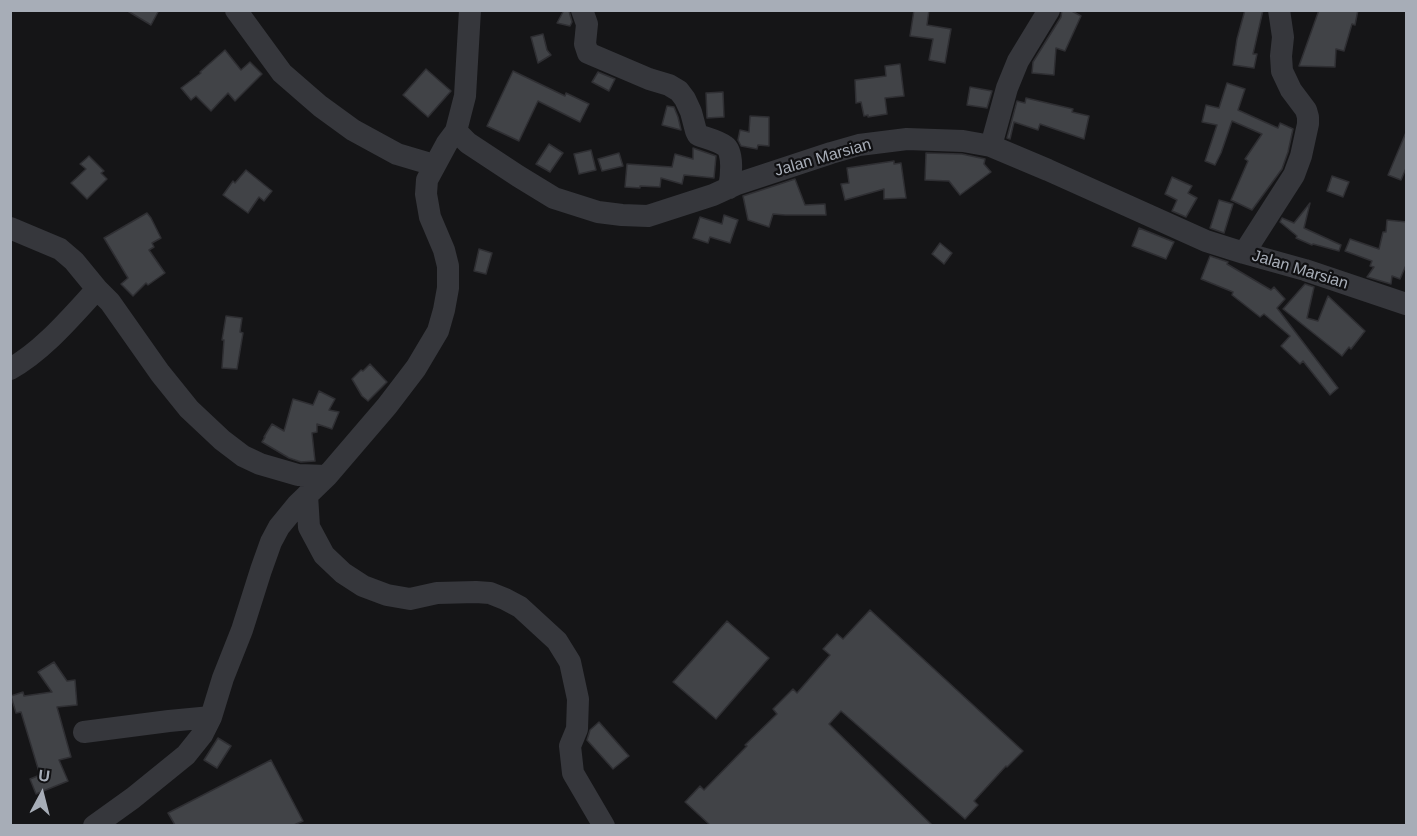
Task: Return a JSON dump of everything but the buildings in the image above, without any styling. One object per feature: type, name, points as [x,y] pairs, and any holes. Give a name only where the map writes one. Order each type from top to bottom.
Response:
[{"type":"street","points":[[236,10],[282,73],[320,106],[353,130],[397,154],[434,165]]},
{"type":"street","points":[[94,825],[133,798],[186,755],[202,735],[211,717],[271,542],[279,527],[327,476],[400,390],[438,331],[448,288],[448,266],[430,217],[426,194],[427,180],[456,131],[465,96],[470,10]]},
{"type":"street","points":[[582,10],[587,24],[585,44],[588,53],[679,91],[691,112],[698,135],[727,147],[730,152],[729,188]]},
{"type":"street","points":[[991,146],[1007,88],[1018,61],[1049,10]]},
{"type":"street","points":[[1244,253],[1294,175],[1308,124],[1306,110],[1291,90],[1282,70],[1283,37],[1279,10]]},
{"type":"street","name":"Jalan Marsian","points":[[456,131],[468,143],[554,198],[598,212],[648,216],[859,145],[907,139],[963,141],[991,146],[1206,241],[1405,298]]},
{"type":"street","points":[[10,228],[60,249],[74,261],[110,302],[160,373],[189,409],[222,441],[243,456],[260,464],[298,475],[327,476]]},
{"type":"street","points":[[10,369],[21,363],[59,330],[97,289]]},
{"type":"street","points":[[307,495],[309,527],[324,555],[343,573],[363,586],[387,595],[410,599],[437,593],[490,593],[520,608],[557,641],[570,662],[578,699],[576,729],[570,746],[573,773],[604,825]]},
{"type":"street","points":[[84,732],[211,717]]}]
